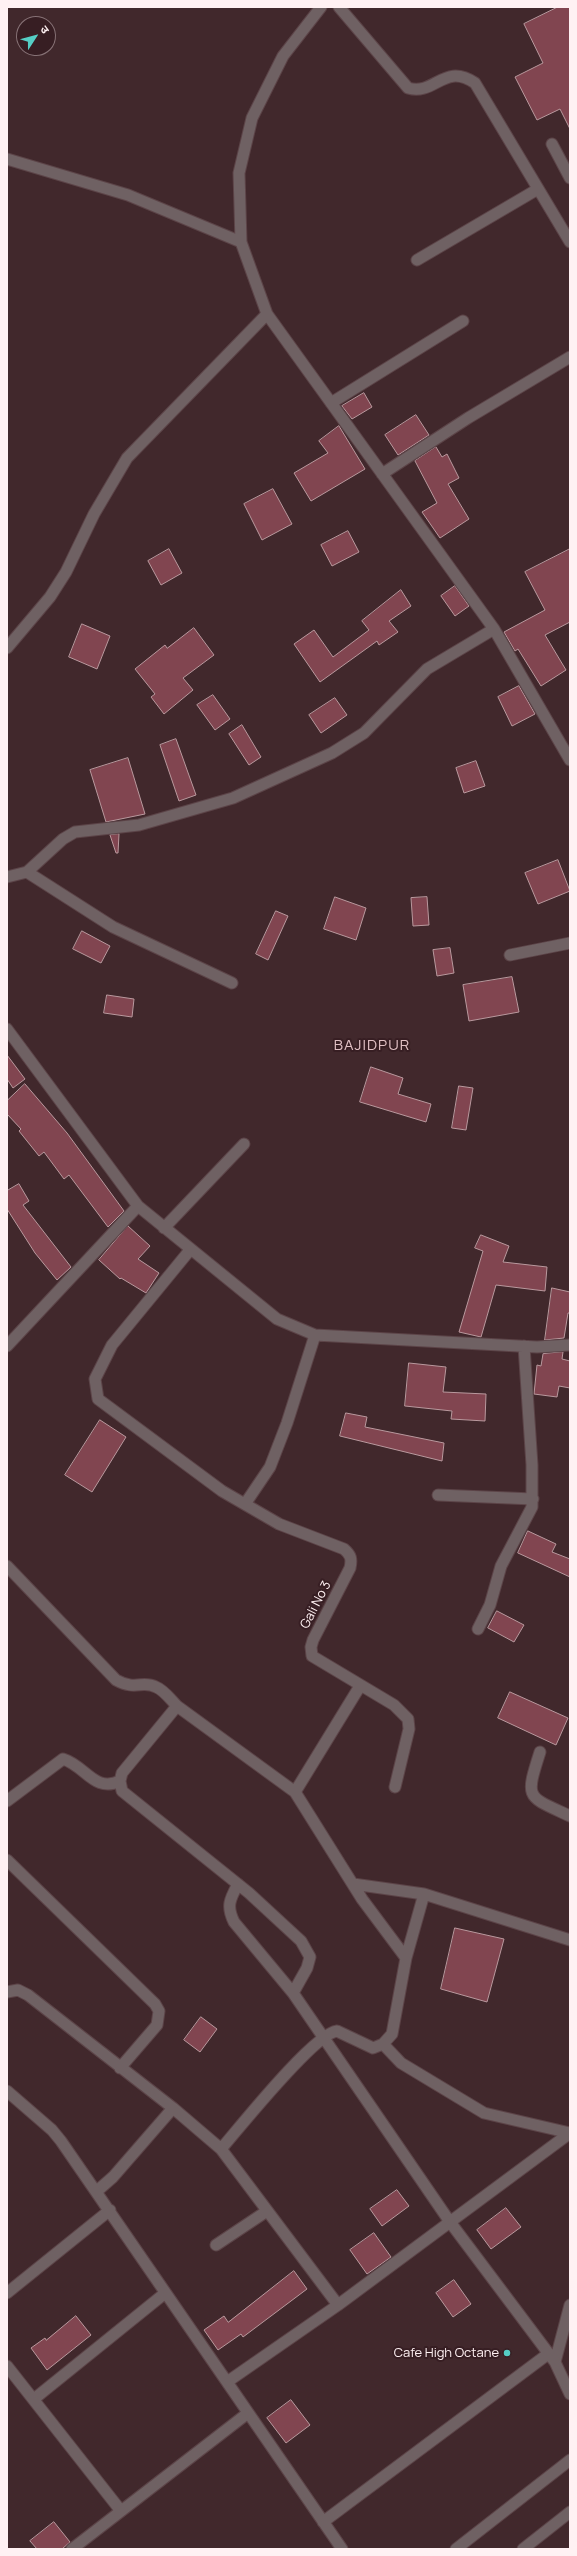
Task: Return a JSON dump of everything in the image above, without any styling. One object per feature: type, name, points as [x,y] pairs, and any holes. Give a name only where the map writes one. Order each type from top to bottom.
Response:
[{"type":"street","points":[[321,7],[283,56],[252,118],[240,173],[241,242],[267,314],[494,628],[569,756]]},
{"type":"street","points":[[339,7],[408,88],[416,90],[424,88],[454,75],[465,76],[475,83],[570,242]]},
{"type":"street","points":[[552,144],[570,178]]},
{"type":"street","points":[[7,159],[128,196],[241,242]]},
{"type":"street","points":[[417,260],[538,189]]},
{"type":"street","points":[[7,648],[50,597],[66,572],[94,514],[127,458],[267,314]]},
{"type":"street","points":[[331,403],[463,321]]},
{"type":"street","points":[[382,474],[468,418],[570,357]]},
{"type":"street","points":[[7,877],[27,872],[63,839],[75,832],[139,825],[233,798],[332,753],[364,733],[427,670],[494,628]]},
{"type":"street","points":[[27,872],[113,927],[232,983]]},
{"type":"street","points":[[510,955],[570,943]]},
{"type":"street","points":[[7,1029],[138,1206],[190,1250],[277,1319],[315,1335],[524,1346],[570,1345]]},
{"type":"street","points":[[164,1228],[244,1144]]},
{"type":"street","points":[[7,1346],[138,1206]]},
{"type":"street","points":[[190,1250],[112,1345],[95,1379],[95,1388],[98,1398],[103,1404],[209,1482],[245,1504],[270,1467],[287,1422],[315,1335]]},
{"type":"street","points":[[478,1629],[490,1604],[501,1566],[532,1507],[533,1499],[524,1346]]},
{"type":"street","points":[[438,1495],[533,1499]]},
{"type":"street","name":"Gali No 3","points":[[245,1504],[279,1524],[344,1549],[350,1554],[352,1560],[350,1568],[311,1648],[312,1656],[360,1686]]},
{"type":"street","points":[[7,1566],[116,1680],[134,1687],[155,1686],[177,1706],[295,1792],[353,1884],[406,1958]]},
{"type":"street","points":[[295,1792],[360,1686],[394,1705],[408,1719],[409,1729],[396,1787]]},
{"type":"street","points":[[177,1706],[122,1773],[120,1781],[122,1790],[238,1884],[301,1941],[307,1949],[310,1957],[307,1968],[293,1993]]},
{"type":"street","points":[[540,1752],[529,1785],[531,1794],[536,1800],[570,1816]]},
{"type":"street","points":[[7,1801],[63,1759],[102,1785],[111,1785],[120,1781]]},
{"type":"street","points":[[7,1860],[155,2004],[160,2011],[157,2025],[120,2068]]},
{"type":"street","points":[[238,1884],[228,1903],[229,1912],[234,1922],[293,1993],[450,2222],[552,2358],[570,2394]]},
{"type":"street","points":[[353,1884],[424,1894],[570,1940]]},
{"type":"street","points":[[221,2149],[275,2087],[323,2037],[337,2031],[367,2047],[373,2048],[383,2044],[392,2034],[406,1958],[424,1894]]},
{"type":"street","points":[[7,1992],[18,1990],[28,1995],[173,2108],[221,2149],[338,2305]]},
{"type":"street","points":[[383,2044],[401,2063],[484,2113],[570,2133]]},
{"type":"street","points":[[7,2091],[52,2130],[98,2191],[164,2294],[227,2382],[342,2549]]},
{"type":"street","points":[[98,2191],[113,2177],[173,2108]]},
{"type":"street","points":[[227,2382],[338,2305],[570,2133]]},
{"type":"street","points":[[7,2292],[110,2210]]},
{"type":"street","points":[[216,2245],[267,2210]]},
{"type":"street","points":[[34,2400],[164,2294]]},
{"type":"street","points":[[323,2522],[552,2358],[570,2305]]},
{"type":"street","points":[[7,2366],[121,2511]]},
{"type":"street","points":[[72,2549],[248,2413]]},
{"type":"street","points":[[456,2549],[570,2460]]},
{"type":"street","points":[[524,2549],[570,2512]]},
{"type":"building","points":[[558,7],[570,7],[570,129],[560,109],[537,120],[515,77],[543,63],[524,24]]},
{"type":"building","points":[[364,393],[372,407],[352,419],[342,406]]},
{"type":"building","points":[[416,415],[429,435],[398,455],[385,435]]},
{"type":"building","points":[[339,426],[365,469],[311,501],[294,473],[328,453],[319,441]]},
{"type":"building","points":[[436,447],[442,457],[447,454],[459,478],[448,484],[469,519],[440,538],[422,512],[437,503],[415,461]]},
{"type":"building","points":[[273,489],[292,524],[262,540],[244,504]]},
{"type":"building","points":[[348,531],[359,552],[332,566],[321,545]]},
{"type":"building","points":[[169,549],[182,573],[161,585],[148,561]]},
{"type":"building","points":[[570,549],[570,622],[545,635],[566,670],[541,686],[518,649],[515,651],[504,632],[545,610],[525,572]]},
{"type":"building","points":[[455,586],[469,606],[455,616],[441,596]]},
{"type":"building","points":[[401,590],[411,606],[389,621],[398,632],[379,645],[377,641],[320,682],[294,644],[314,630],[333,657],[369,630],[362,621]]},
{"type":"building","points":[[82,624],[110,636],[97,669],[69,657]]},
{"type":"building","points":[[194,628],[214,655],[183,678],[193,690],[164,714],[151,697],[155,694],[135,669],[165,645],[167,648]]},
{"type":"building","points":[[519,686],[535,714],[512,726],[498,697]]},
{"type":"building","points":[[213,695],[230,719],[215,730],[197,705]]},
{"type":"building","points":[[335,698],[347,715],[321,733],[309,715]]},
{"type":"building","points":[[242,725],[261,757],[249,765],[229,734]]},
{"type":"building","points":[[176,739],[196,795],[179,801],[160,745]]},
{"type":"building","points":[[128,758],[145,814],[106,822],[90,770]]},
{"type":"building","points":[[476,761],[485,786],[464,793],[456,768]]},
{"type":"building","points":[[119,834],[118,853],[116,853],[110,835]]},
{"type":"building","points":[[558,860],[570,891],[538,904],[525,873]]},
{"type":"building","points":[[335,897],[366,908],[356,940],[324,929]]},
{"type":"building","points":[[427,897],[429,925],[413,926],[411,898]]},
{"type":"building","points":[[276,911],[288,916],[268,960],[256,954]]},
{"type":"building","points":[[82,931],[110,946],[101,963],[73,949]]},
{"type":"building","points":[[450,948],[454,973],[437,976],[433,950]]},
{"type":"building","points":[[512,977],[519,1012],[469,1021],[463,985]]},
{"type":"building","points":[[107,995],[134,999],[132,1017],[104,1013]]},
{"type":"building","points":[[7,1055],[25,1079],[13,1088],[7,1079]]},
{"type":"building","points":[[371,1067],[403,1078],[398,1094],[431,1104],[426,1122],[360,1102]]},
{"type":"building","points":[[25,1084],[67,1133],[124,1211],[108,1227],[69,1175],[64,1179],[44,1152],[39,1156],[19,1131],[21,1129],[7,1114],[7,1101]]},
{"type":"building","points":[[459,1086],[473,1088],[466,1130],[452,1128]]},
{"type":"building","points":[[19,1184],[29,1201],[23,1205],[71,1267],[57,1280],[35,1253],[7,1209],[7,1191]]},
{"type":"building","points":[[128,1226],[150,1246],[138,1259],[159,1273],[146,1293],[121,1278],[120,1279],[99,1260]]},
{"type":"building","points":[[481,1235],[509,1246],[503,1262],[547,1267],[545,1291],[496,1285],[481,1337],[459,1332],[483,1251],[475,1248]]},
{"type":"building","points":[[552,1288],[570,1292],[570,1313],[568,1313],[564,1338],[545,1340]]},
{"type":"building","points":[[563,1352],[562,1359],[570,1361],[570,1388],[559,1386],[557,1397],[534,1394],[537,1365],[541,1366],[543,1354]]},
{"type":"building","points":[[409,1363],[446,1367],[443,1392],[486,1394],[485,1421],[451,1419],[452,1411],[405,1406]]},
{"type":"building","points":[[346,1413],[367,1417],[365,1427],[444,1443],[442,1461],[340,1436]]},
{"type":"building","points":[[100,1420],[126,1437],[92,1492],[65,1475]]},
{"type":"building","points":[[528,1531],[556,1544],[552,1552],[570,1559],[570,1577],[518,1553]]},
{"type":"building","points":[[497,1611],[524,1625],[514,1642],[488,1628]]},
{"type":"building","points":[[510,1692],[568,1718],[556,1745],[498,1718]]},
{"type":"building","points":[[455,1928],[504,1939],[487,2002],[441,1989]]},
{"type":"building","points":[[201,2017],[217,2029],[200,2052],[184,2040]]},
{"type":"building","points":[[397,2190],[409,2206],[382,2226],[370,2209]]},
{"type":"building","points":[[506,2208],[521,2227],[491,2249],[477,2230]]},
{"type":"building","points":[[374,2233],[391,2257],[367,2274],[350,2250]]},
{"type":"building","points":[[294,2271],[307,2289],[243,2337],[241,2334],[218,2350],[204,2330],[224,2316],[228,2322]]},
{"type":"building","points":[[454,2280],[471,2304],[453,2317],[436,2293]]},
{"type":"building","points":[[76,2316],[91,2335],[47,2370],[31,2348],[45,2338],[46,2340]]},
{"type":"building","points":[[291,2400],[310,2425],[286,2443],[267,2418]]},
{"type":"building","points":[[54,2522],[70,2542],[62,2549],[37,2549],[30,2541]]},
{"type":"place","name":"Cafe High Octane","points":[[507,2353]]},
{"type":"district","name":"BAJIDPUR","points":[[372,1046]]}]
